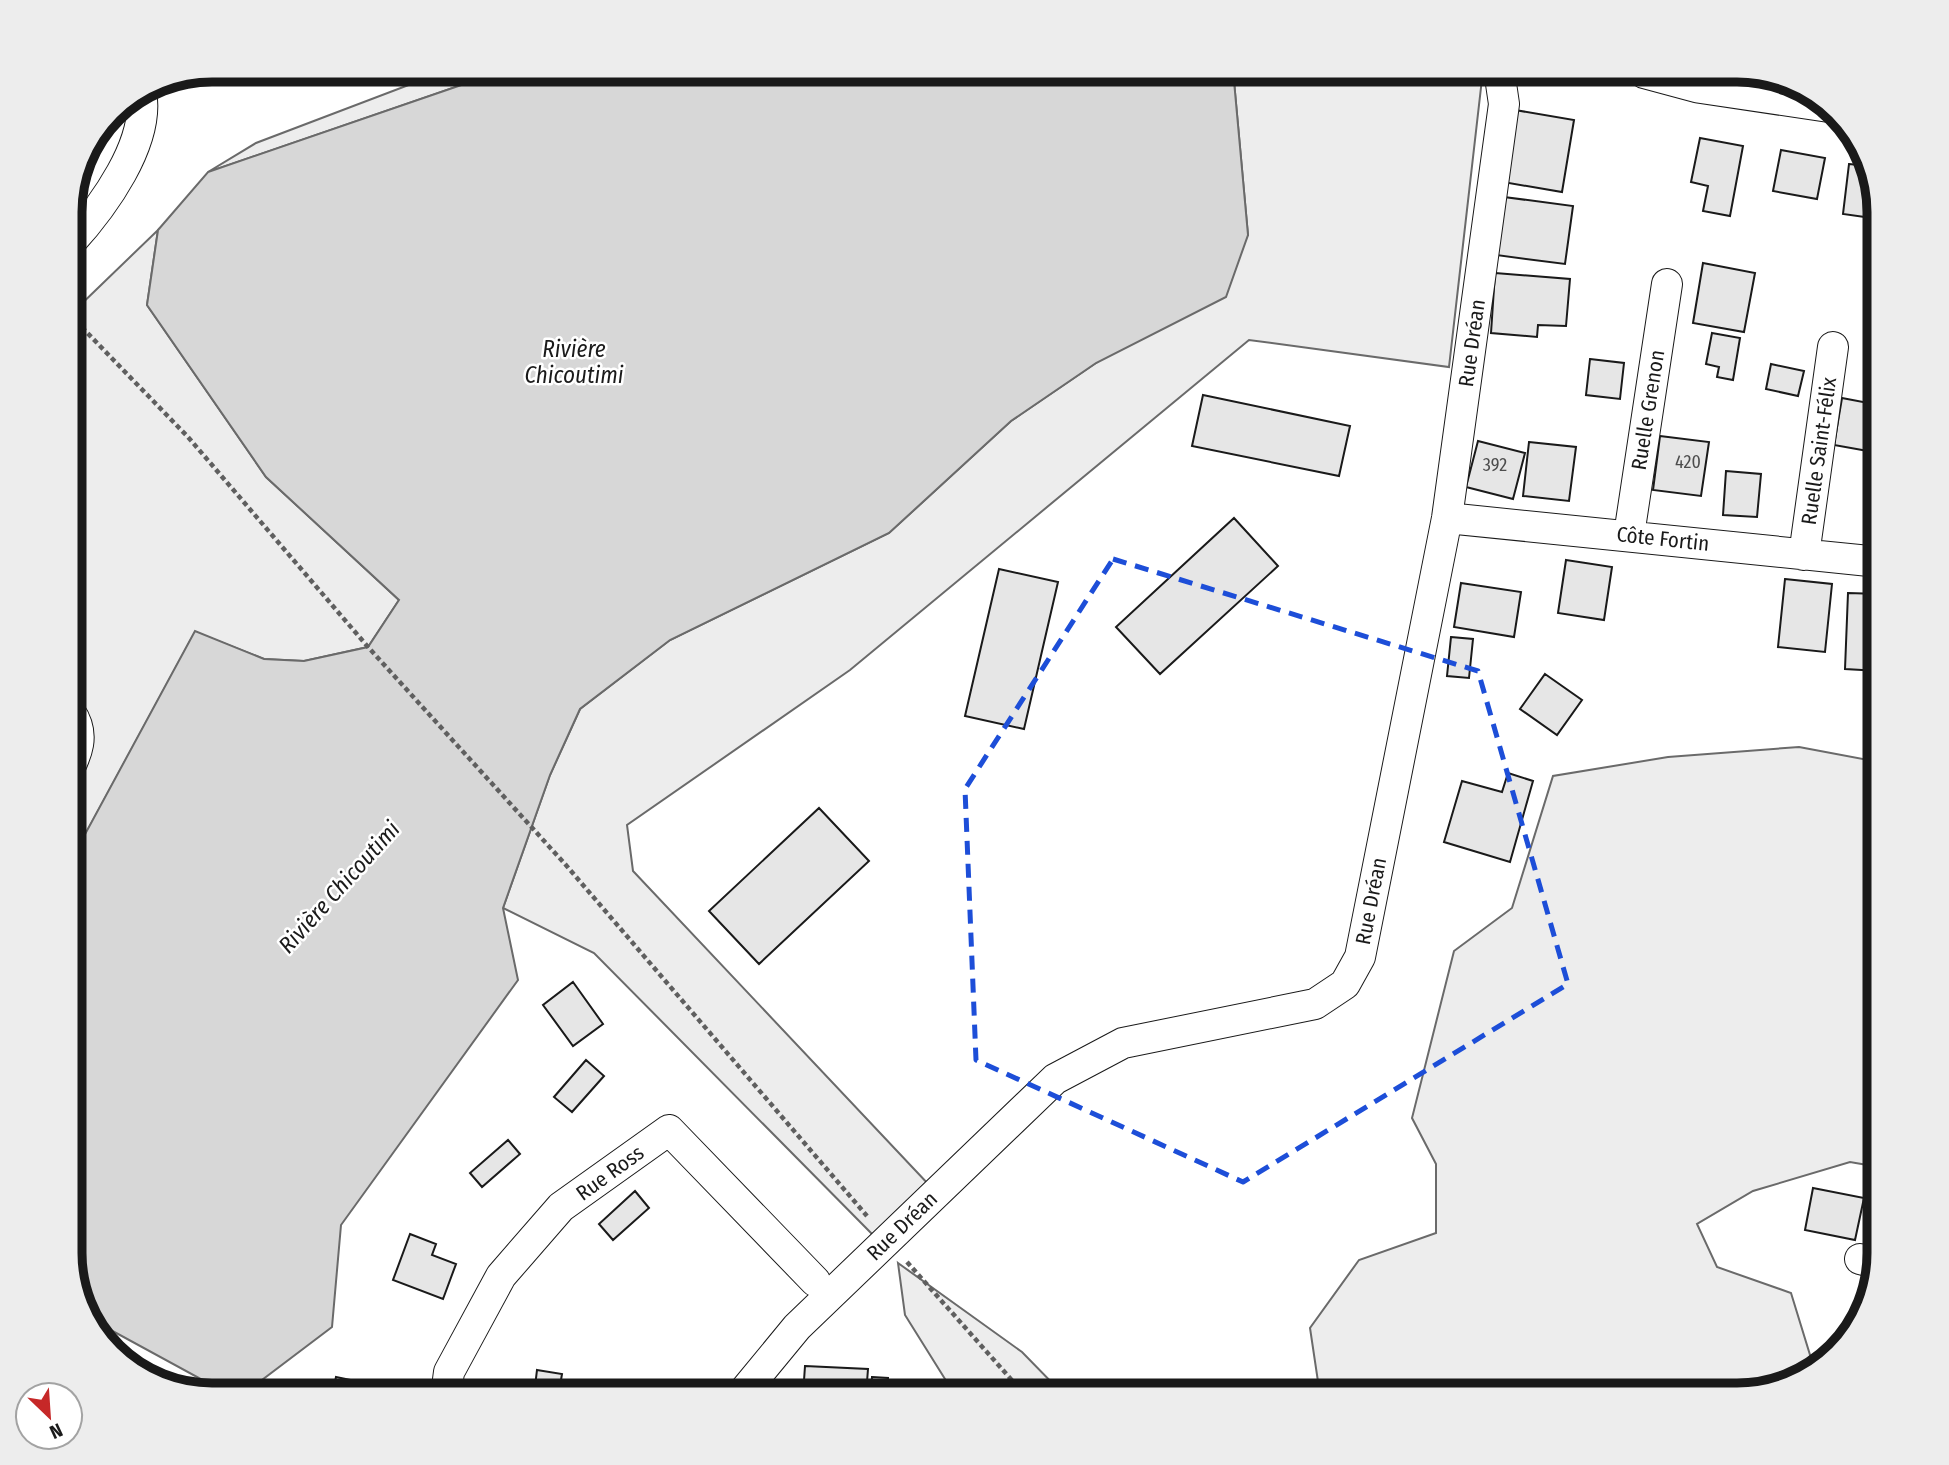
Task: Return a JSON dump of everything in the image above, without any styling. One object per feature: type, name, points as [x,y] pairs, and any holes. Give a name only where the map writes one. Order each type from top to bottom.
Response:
[{"type":"street","name":"Rue Dréan","points":[[751,1383],[797,1328],[1055,1079],[1123,1043],[1315,1004],[1345,984],[1360,957],[1447,518],[1504,104],[1501,82]]},
{"type":"street","points":[[1691,82],[1800,99]]},
{"type":"street","points":[[83,228],[100,209],[131,153],[143,102]]},
{"type":"street","name":"Ruelle Grenon","points":[[1629,536],[1667,284]]},
{"type":"street","name":"Ruelle Saint-Félix","points":[[1804,555],[1833,348]]},
{"type":"street","name":"Côte Fortin","points":[[1447,518],[1867,561]]},
{"type":"street","name":"Rue Ross","points":[[448,1383],[449,1372],[501,1276],[561,1207],[669,1130],[815,1281]]},
{"type":"lane","points":[[83,718],[86,753],[83,758]]},
{"type":"path","points":[[83,328],[188,437],[368,647],[565,864],[1014,1383]]},
{"type":"highlighted area","points":[[1113,559],[1478,671],[1568,984],[1243,1182],[976,1060],[965,789]]},
{"type":"shaded area","points":[[416,82],[470,82],[208,172],[256,143]]},
{"type":"shaded area","points":[[1234,82],[1482,82],[1449,367],[1249,340],[850,670],[627,825],[633,871],[931,1187],[876,1238],[594,953],[503,908],[550,775],[580,709],[670,640],[889,533],[1011,421],[1096,363],[1248,235]]},
{"type":"shaded area","points":[[158,230],[147,305],[266,477],[399,600],[368,647],[304,661],[264,659],[195,632],[83,839],[83,302]]},
{"type":"shaded area","points":[[1799,747],[1867,760],[1867,1165],[1850,1162],[1753,1191],[1697,1224],[1717,1267],[1791,1293],[1811,1359],[1779,1376],[1737,1383],[1318,1383],[1310,1328],[1359,1260],[1436,1233],[1436,1164],[1412,1118],[1454,951],[1512,908],[1553,776],[1668,757]]},
{"type":"shaded area","points":[[898,1263],[1022,1352],[1052,1383],[948,1383],[905,1315]]},
{"type":"water","name":"Rivière Chicoutimi","points":[[470,82],[1234,82],[1248,235],[1226,297],[1096,363],[1011,421],[889,533],[670,640],[580,709],[550,775],[503,908],[518,980],[341,1225],[332,1327],[258,1383],[207,1383],[106,1327],[89,1295],[83,1261],[83,838],[195,631],[264,659],[304,661],[368,647],[399,600],[266,477],[147,305],[158,230],[208,172]]},
{"type":"building","points":[[1515,110],[1574,120],[1562,192],[1503,182]]},
{"type":"building","points":[[1700,138],[1743,146],[1730,216],[1703,211],[1708,186],[1691,182]]},
{"type":"building","points":[[1781,150],[1825,158],[1817,199],[1773,191]]},
{"type":"building","points":[[1849,164],[1858,165],[1866,195],[1867,217],[1843,214]]},
{"type":"building","points":[[1504,197],[1573,206],[1565,264],[1496,255]]},
{"type":"building","points":[[1703,263],[1755,273],[1744,332],[1693,323]]},
{"type":"building","points":[[1495,273],[1570,279],[1566,326],[1538,325],[1537,337],[1491,333]]},
{"type":"building","points":[[1712,333],[1740,338],[1733,380],[1717,377],[1719,367],[1706,364]]},
{"type":"building","points":[[1590,359],[1624,363],[1620,399],[1586,395]]},
{"type":"building","points":[[1771,364],[1804,371],[1798,396],[1766,389]]},
{"type":"building","points":[[1203,395],[1350,426],[1339,476],[1192,446]]},
{"type":"building","points":[[1842,398],[1867,403],[1867,451],[1834,445]]},
{"type":"building","points":[[1660,436],[1709,442],[1701,496],[1653,490]]},
{"type":"building","points":[[1478,441],[1525,453],[1513,499],[1466,487]]},
{"type":"building","points":[[1529,442],[1576,447],[1569,501],[1523,496]]},
{"type":"building","points":[[1726,471],[1761,474],[1757,517],[1723,515]]},
{"type":"building","points":[[1234,518],[1278,566],[1160,674],[1116,627]]},
{"type":"building","points":[[1566,560],[1612,567],[1604,620],[1558,613]]},
{"type":"building","points":[[999,569],[1058,582],[1024,729],[965,716]]},
{"type":"building","points":[[1785,579],[1832,584],[1825,652],[1778,647]]},
{"type":"building","points":[[1461,583],[1521,592],[1514,637],[1454,627]]},
{"type":"building","points":[[1848,593],[1867,594],[1867,670],[1845,669]]},
{"type":"building","points":[[1451,637],[1473,639],[1469,678],[1447,676]]},
{"type":"building","points":[[1545,674],[1582,700],[1557,735],[1520,709]]},
{"type":"building","points":[[1508,773],[1533,781],[1510,862],[1444,842],[1462,781],[1502,792]]},
{"type":"building","points":[[819,808],[869,861],[759,964],[709,911]]},
{"type":"building","points":[[573,982],[603,1024],[573,1046],[543,1005]]},
{"type":"building","points":[[586,1060],[604,1076],[572,1112],[554,1097]]},
{"type":"building","points":[[508,1140],[520,1154],[482,1187],[470,1173]]},
{"type":"building","points":[[1813,1188],[1864,1198],[1855,1240],[1805,1230]]},
{"type":"building","points":[[635,1191],[649,1208],[613,1240],[599,1224]]},
{"type":"building","points":[[410,1234],[436,1244],[432,1255],[456,1264],[443,1299],[393,1280]]},
{"type":"building","points":[[805,1366],[868,1369],[867,1383],[804,1383]]},
{"type":"building","points":[[537,1370],[562,1374],[560,1383],[535,1383]]},
{"type":"building","points":[[336,1377],[365,1383],[335,1383]]},
{"type":"building","points":[[872,1377],[888,1378],[888,1383],[872,1383]]}]
